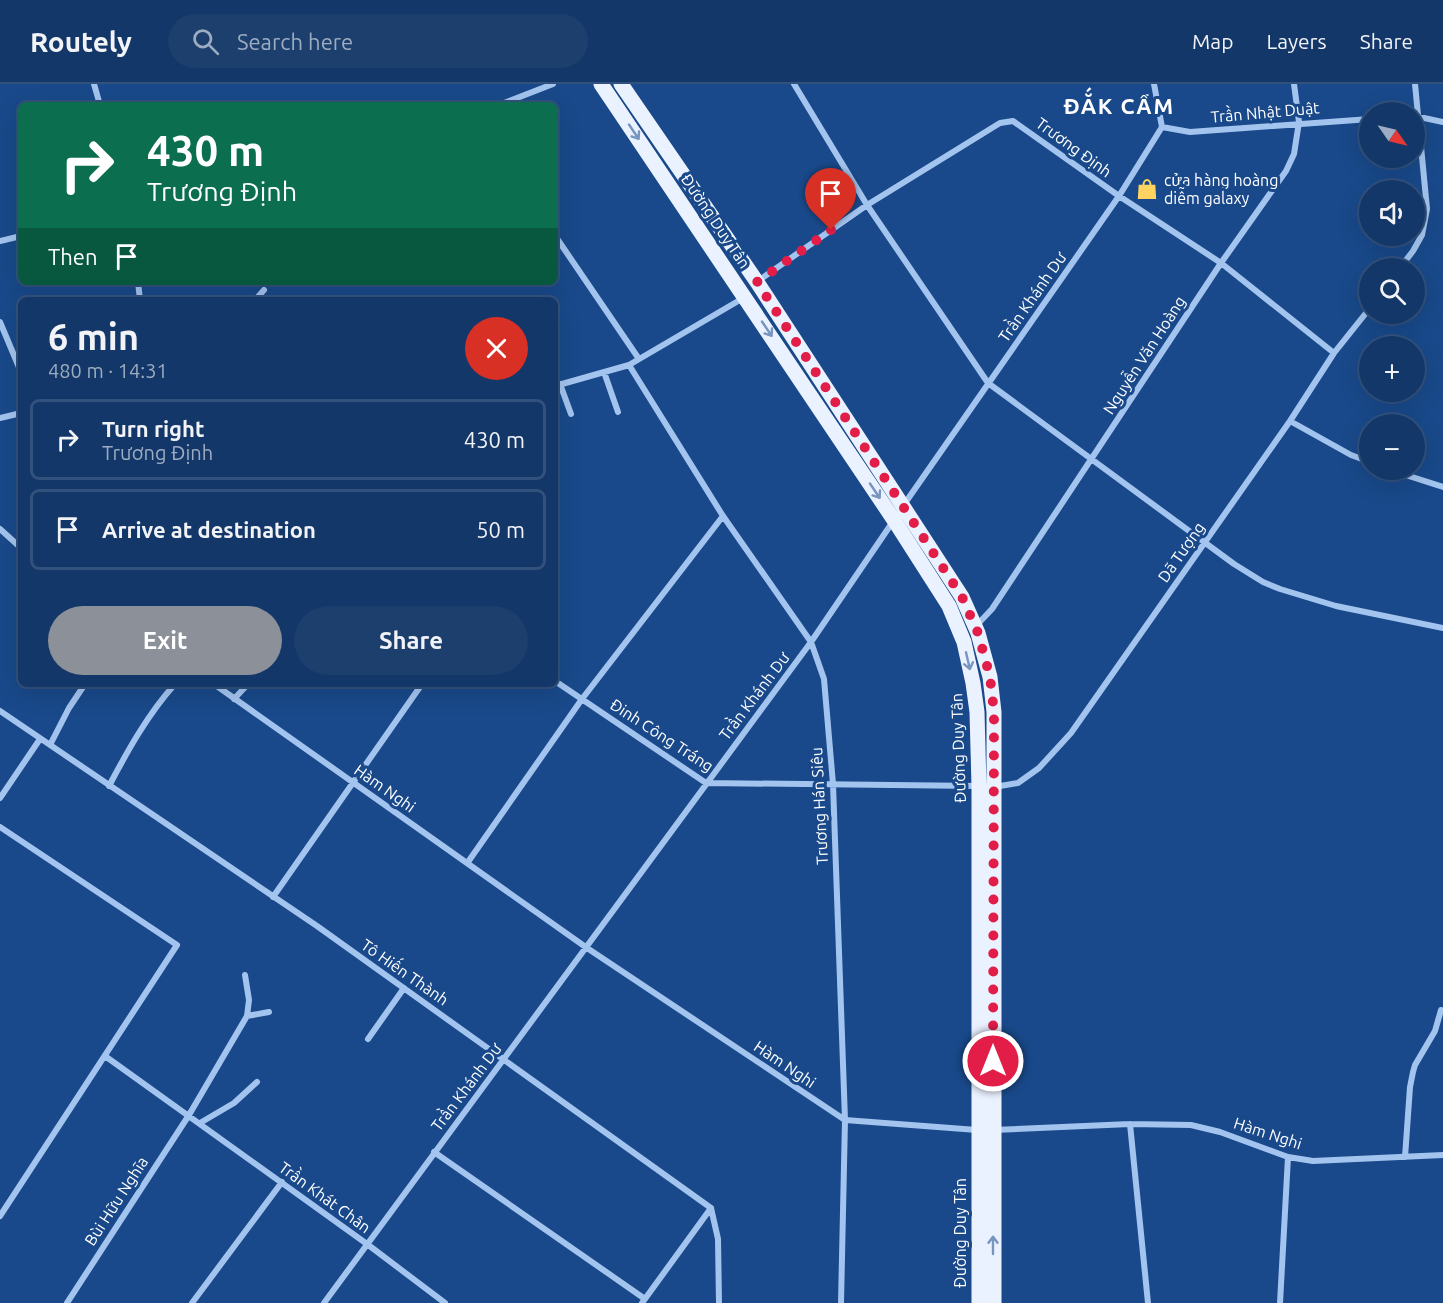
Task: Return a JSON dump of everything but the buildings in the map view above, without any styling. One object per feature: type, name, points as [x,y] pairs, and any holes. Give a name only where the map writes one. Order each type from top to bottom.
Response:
[{"type":"main road","name":"Đường Duy Tân","points":[[601,84],[746,297],[949,606],[964,642],[973,683],[986,787]]},
{"type":"main road","name":"Đường Duy Tân","points":[[621,84],[757,282],[962,597],[975,627],[990,677],[994,712],[986,787],[985,1130],[979,1303]]},
{"type":"main road","name":"Đường Duy Tân","points":[[985,1130],[994,1303]]},
{"type":"street","points":[[94,84],[99,102]]},
{"type":"street","points":[[507,102],[552,84]]},
{"type":"street","points":[[794,84],[867,205],[988,383],[1204,542],[1263,582],[1336,606],[1443,628]]},
{"type":"street","points":[[1154,84],[1162,128]]},
{"type":"street","name":"Nguyễn Văn Hoàng","points":[[975,627],[992,609],[1221,263],[1286,171],[1294,154],[1299,122],[1294,84]]},
{"type":"street","points":[[1415,84],[1416,102]]},
{"type":"street","points":[[1425,118],[1443,122]]},
{"type":"street","name":"Trần Nhật Duật","points":[[1162,128],[1190,132],[1299,122],[1359,119]]},
{"type":"street","name":"Trương Định","points":[[757,282],[867,205],[1000,123],[1017,123],[1119,196],[1221,263],[1334,353]]},
{"type":"street","name":"Trần Khánh Dư","points":[[324,1303],[811,642],[1119,196],[1162,128]]},
{"type":"street","points":[[1408,258],[1422,235],[1427,209],[1422,168]]},
{"type":"street","points":[[0,241],[18,237]]},
{"type":"street","points":[[558,240],[639,359]]},
{"type":"street","points":[[258,297],[264,290]]},
{"type":"street","points":[[558,385],[629,364],[746,297]]},
{"type":"street","points":[[0,322],[18,365]]},
{"type":"street","name":"Dã Tượng","points":[[986,787],[1018,783],[1039,768],[1071,734],[1290,421],[1334,353],[1359,322]]},
{"type":"street","name":"Trương Hán Siêu","points":[[629,364],[723,516],[811,642],[824,679],[833,784],[845,1120],[841,1303]]},
{"type":"street","points":[[604,372],[618,412]]},
{"type":"street","points":[[558,387],[571,414]]},
{"type":"street","points":[[0,418],[18,414]]},
{"type":"street","points":[[1290,421],[1359,458]]},
{"type":"street","points":[[1421,480],[1443,487]]},
{"type":"street","points":[[468,862],[582,699],[723,516]]},
{"type":"street","points":[[0,529],[18,542]]},
{"type":"street","name":"Đinh Công Tráng","points":[[558,683],[706,783],[986,787]]},
{"type":"street","points":[[50,745],[83,687]]},
{"type":"street","points":[[109,786],[139,731],[172,687]]},
{"type":"street","name":"Hàm Nghi","points":[[218,687],[587,948],[845,1120],[985,1130],[1130,1124],[1191,1125],[1220,1132],[1288,1157],[1313,1161],[1443,1155]]},
{"type":"street","points":[[234,699],[245,687]]},
{"type":"street","points":[[273,897],[420,687]]},
{"type":"street","name":"Tô Hiến Thành","points":[[0,711],[404,988],[711,1208]]},
{"type":"street","points":[[0,798],[40,739]]},
{"type":"street","points":[[0,827],[177,945],[0,1216]]},
{"type":"street","points":[[245,975],[249,1000],[247,1016],[269,1012]]},
{"type":"street","points":[[368,1039],[404,988]]},
{"type":"street","points":[[1405,1157],[1413,1072],[1435,1030],[1441,1010]]},
{"type":"street","name":"Bùi Hữu Nghĩa","points":[[71,1302],[189,1114],[247,1016]]},
{"type":"street","name":"Trần Khát Chân","points":[[105,1056],[189,1114],[445,1303]]},
{"type":"street","points":[[200,1123],[234,1103],[257,1082]]},
{"type":"street","points":[[1130,1124],[1148,1303]]},
{"type":"street","points":[[434,1152],[643,1301],[711,1208]]},
{"type":"street","points":[[1280,1303],[1288,1157]]},
{"type":"street","points":[[192,1303],[282,1182]]},
{"type":"street","points":[[711,1208],[718,1239],[719,1303]]},
{"type":"place","name":"cửa hàng hoàng diễm galaxy","points":[[1147,189]]},
{"type":"district","name":"ĐẮK CẨM","points":[[1119,105]]},
{"type":"route","points":[[831,230],[757,282],[962,597],[978,633],[990,677],[994,712],[993,1061]]}]
